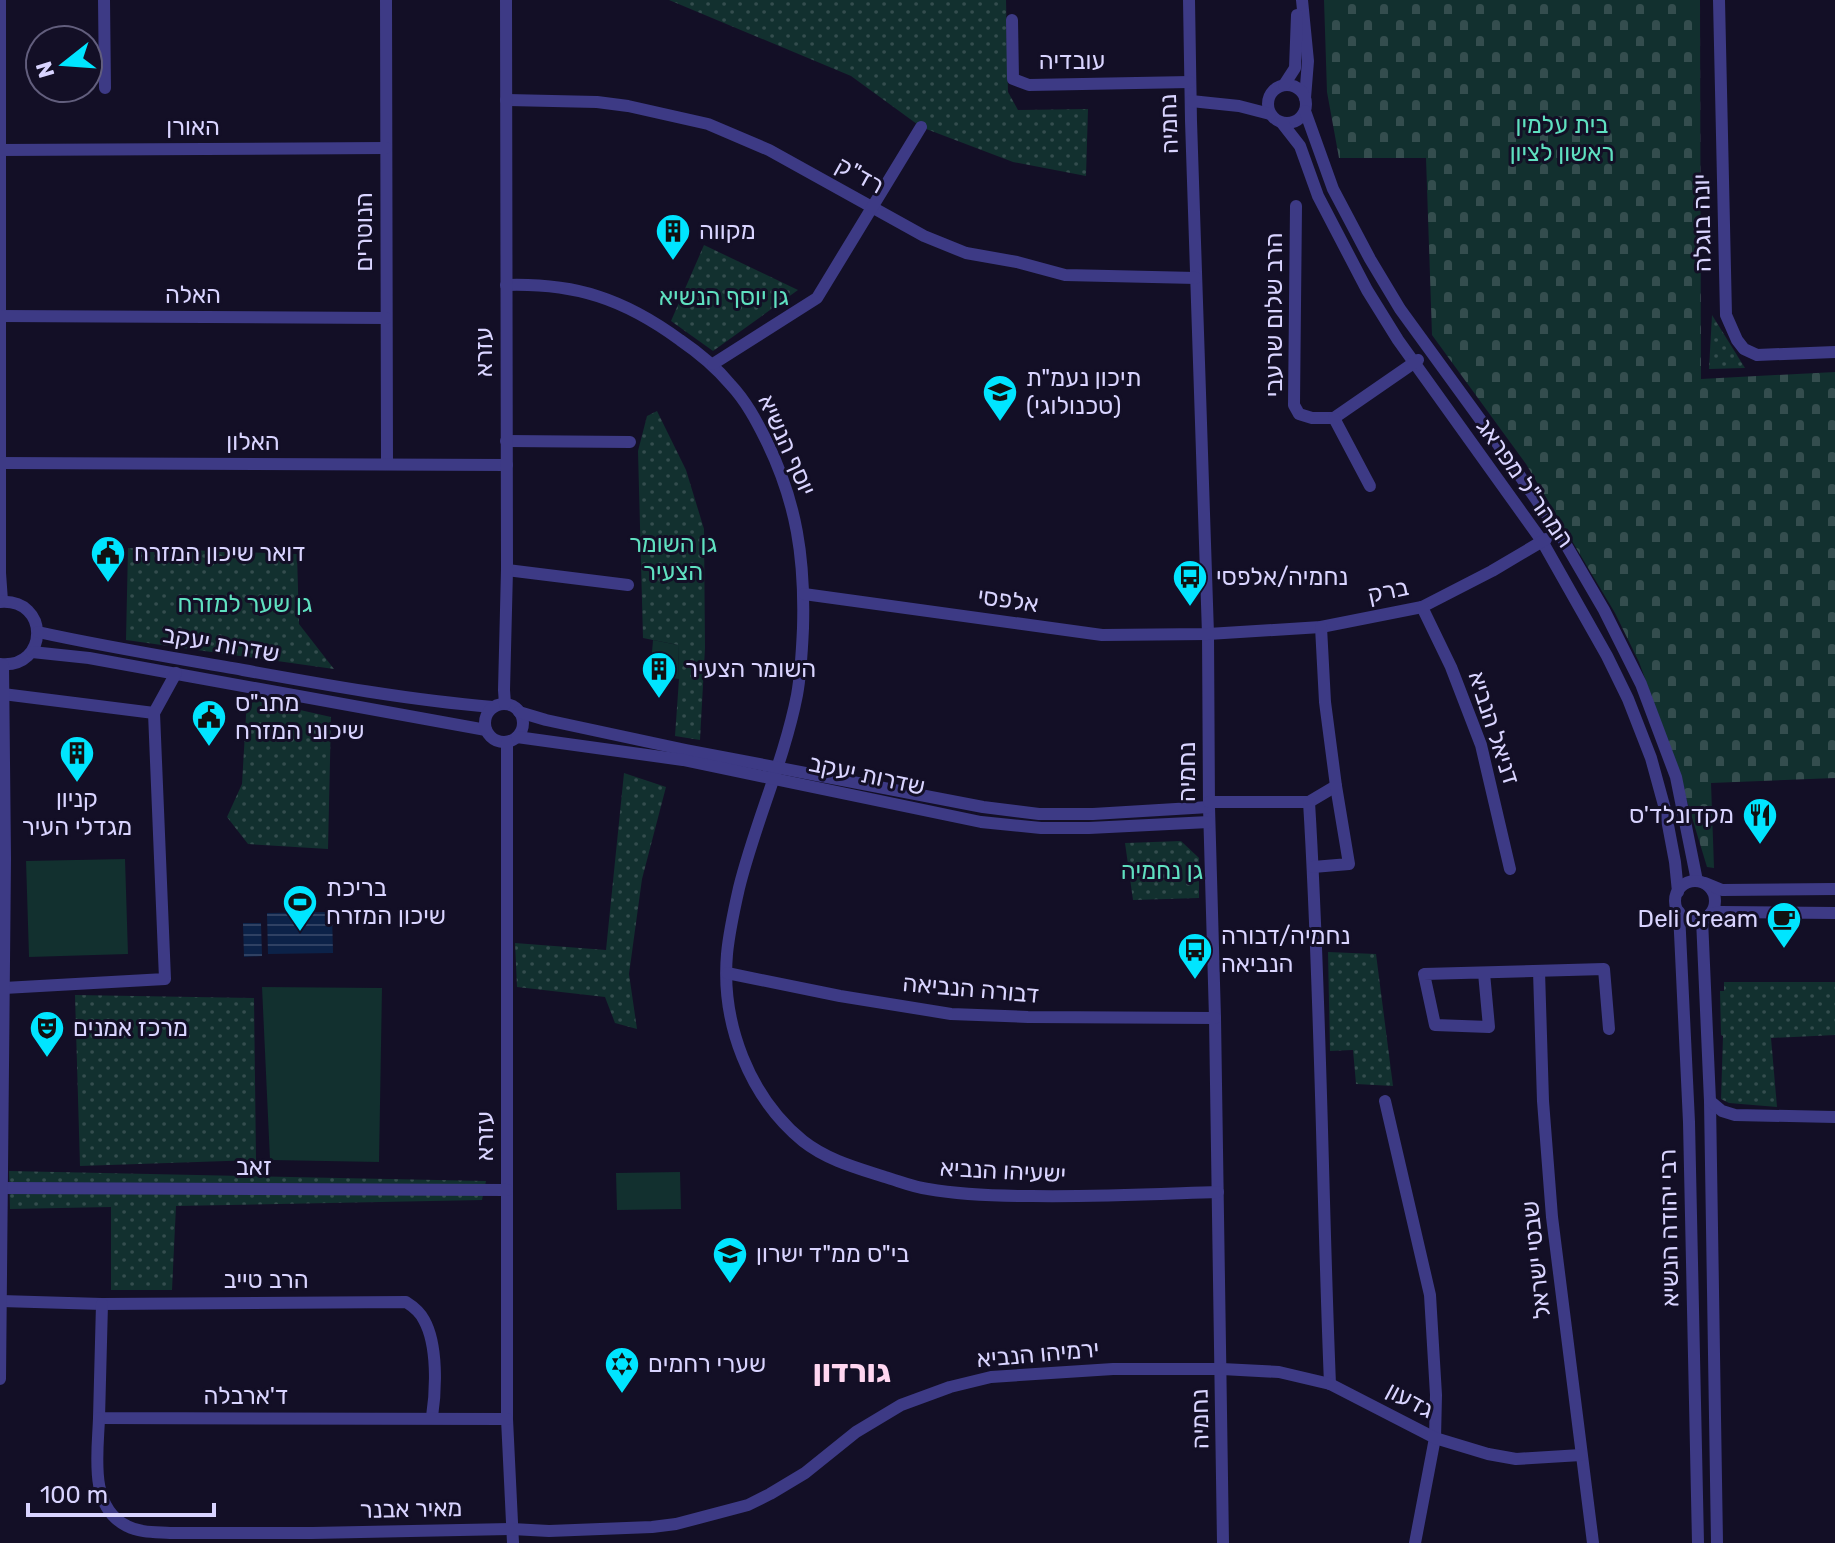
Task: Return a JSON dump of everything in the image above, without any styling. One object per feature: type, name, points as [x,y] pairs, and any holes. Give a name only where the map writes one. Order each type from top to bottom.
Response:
[{"type":"street","points":[[0,0],[1,601],[13,602],[30,612],[38,632],[32,652],[19,662],[1,665],[5,858],[0,1379]]},
{"type":"street","points":[[104,0],[105,88]]},
{"type":"street","name":"הנוטרים","points":[[386,0],[387,464]]},
{"type":"street","name":"עזרא","points":[[499,706],[504,690],[507,570],[506,0]]},
{"type":"street","name":"נחמיה","points":[[1189,0],[1208,634],[1223,1543]]},
{"type":"street","name":"המהר\"ל מפראג","points":[[1284,85],[1295,68],[1300,0]]},
{"type":"street","name":"המהר\"ל מפראג","points":[[1300,0],[1308,61],[1305,104],[1333,189],[1400,309],[1558,531],[1604,610],[1641,684],[1661,734],[1676,777],[1701,882]]},
{"type":"street","name":"יונה בוגלה","points":[[1719,0],[1726,315],[1737,340],[1744,349],[1757,355],[1835,352]]},
{"type":"street","name":"עובדיה","points":[[1012,20],[1013,79],[1029,85],[1190,82]]},
{"type":"street","points":[[1191,101],[1239,106],[1270,114],[1282,123],[1291,123],[1297,120],[1305,104],[1296,88],[1284,85],[1272,91],[1268,106],[1270,114]]},
{"type":"street","points":[[1239,106],[1269,96]]},
{"type":"street","name":"רד\"ק","points":[[506,100],[597,102],[708,124],[769,150],[924,236],[966,253],[1065,275],[1196,278]]},
{"type":"street","name":"המהר\"ל מפראג","points":[[1282,123],[1300,146],[1323,206],[1367,290],[1414,363],[1542,541],[1607,656],[1651,758],[1665,809],[1678,892]]},
{"type":"street","points":[[713,364],[817,298],[921,127]]},
{"type":"street","name":"האורן","points":[[0,150],[386,148]]},
{"type":"street","name":"הרב שלום שרעבי","points":[[1296,206],[1294,405],[1299,414],[1312,418],[1334,418]]},
{"type":"street","name":"יוסף הנשיא","points":[[506,285],[542,284],[613,301],[661,326],[713,364],[751,411],[783,480],[799,537],[804,594],[797,691],[776,773]]},
{"type":"street","name":"האלה","points":[[0,316],[386,318]]},
{"type":"street","points":[[1370,486],[1334,418],[1431,351]]},
{"type":"street","points":[[506,441],[630,442]]},
{"type":"street","name":"האלון","points":[[0,463],[507,465]]},
{"type":"street","name":"ברק","points":[[1208,634],[1321,627],[1422,607],[1492,571],[1558,531]]},
{"type":"street","points":[[507,570],[628,585]]},
{"type":"street","name":"אלפסי","points":[[804,594],[1102,635],[1208,634]]},
{"type":"street","name":"דניאל הנביא","points":[[1422,607],[1451,667],[1481,745],[1510,869]]},
{"type":"street","points":[[1313,867],[1349,864],[1325,702],[1321,627]]},
{"type":"street","name":"שדרות יעקב","points":[[38,632],[317,683],[457,704],[499,706]]},
{"type":"street","name":"שדרות יעקב","points":[[32,652],[89,658],[486,730]]},
{"type":"street","points":[[4,988],[165,979],[154,713],[176,673]]},
{"type":"street","points":[[3,694],[154,713]]},
{"type":"street","points":[[510,705],[519,712],[523,728],[512,740],[496,741],[486,730],[485,717],[499,706],[510,705]]},
{"type":"street","name":"שדרות יעקב","points":[[519,712],[981,822],[1041,828],[1209,822]]},
{"type":"street","name":"עזרא","points":[[512,740],[507,1190],[507,1419],[512,1536]]},
{"type":"street","name":"שדרות יעקב","points":[[512,740],[776,773],[1039,814],[1093,814],[1209,804],[1309,802]]},
{"type":"street","name":"ישעיהו הנביא","points":[[776,773],[739,888],[727,955],[730,1012],[739,1048],[755,1084],[775,1113],[805,1142],[843,1164],[923,1189],[969,1195],[1094,1197],[1218,1192]]},
{"type":"street","points":[[1330,1384],[1309,802],[1336,786]]},
{"type":"street","points":[[1701,882],[1710,887],[1715,898],[1713,909],[1706,917]]},
{"type":"street","points":[[1835,907],[1835,891],[1722,890],[1701,882],[1686,883],[1678,892],[1676,903],[1679,912],[1689,920],[1721,912],[1835,913]]},
{"type":"street","name":"רבי יהודה הנשיא","points":[[1679,912],[1689,1122],[1698,1543]]},
{"type":"street","name":"רבי יהודה הנשיא","points":[[1706,917],[1717,1543]]},
{"type":"street","points":[[1484,973],[1489,1027],[1435,1025],[1424,974],[1604,969],[1609,1029]]},
{"type":"street","name":"שבטי ישראל","points":[[1539,971],[1543,1101],[1552,1217],[1593,1543]]},
{"type":"street","name":"דבורה הנביאה","points":[[727,973],[951,1014],[1215,1018]]},
{"type":"street","points":[[1385,1101],[1430,1295],[1436,1395],[1435,1438],[1415,1543]]},
{"type":"street","points":[[1710,1101],[1728,1115],[1835,1117]]},
{"type":"street","name":"זאב","points":[[1,1188],[507,1190]]},
{"type":"street","name":"הרב טייב","points":[[1,1301],[102,1304],[406,1302],[417,1309],[426,1322],[432,1344],[435,1397],[432,1417]]},
{"type":"street","points":[[99,1418],[102,1304]]},
{"type":"street","name":"ירמיהו הנביא","points":[[512,1536],[676,1524],[748,1505],[805,1473],[856,1432],[901,1405],[950,1387],[991,1377],[1113,1369],[1222,1369]]},
{"type":"street","name":"גדעון","points":[[1222,1369],[1279,1372],[1330,1384],[1435,1438],[1488,1454],[1516,1459],[1581,1455]]},
{"type":"street","name":"ד'ארבלה","points":[[99,1418],[507,1419]]},
{"type":"street","name":"מאיר אבנר","points":[[99,1418],[98,1482],[108,1509],[125,1526],[150,1532],[311,1538],[512,1536]]},
{"type":"street","points":[[170,1533],[182,1543]]},
{"type":"green space","points":[[669,0],[1006,0],[1008,92],[1018,110],[1088,109],[1086,176],[1013,162],[921,127],[851,76]]},
{"type":"green space","name":"בית עלמין ראשון לציון","points":[[1324,0],[1700,0],[1701,379],[1835,372],[1835,778],[1711,783],[1714,868],[1707,867],[1674,758],[1639,662],[1615,613],[1526,464],[1432,335],[1426,158],[1339,158],[1327,92]]},
{"type":"green space","name":"גן יוסף הנשיא","points":[[704,245],[798,290],[713,351],[671,321]]},
{"type":"green space","points":[[1712,315],[1745,368],[1709,369]]},
{"type":"green space","name":"גן השומר הצעיר","points":[[657,411],[686,470],[704,529],[705,648],[700,740],[675,736],[678,645],[643,638],[638,451],[647,416]]},
{"type":"green space","name":"גן שער למזרח","points":[[128,548],[297,554],[299,624],[334,669],[126,640]]},
{"type":"green space","points":[[653,640],[678,645],[679,679],[650,675]]},
{"type":"green space","points":[[247,698],[331,717],[328,849],[248,844],[227,817],[242,784]]},
{"type":"green space","points":[[624,773],[666,787],[642,879],[629,974],[637,1029],[615,1023],[605,997],[517,987],[515,943],[606,950]]},
{"type":"green space","name":"גן נחמיה","points":[[1181,841],[1199,858],[1199,898],[1133,900],[1125,843]]},
{"type":"green space","points":[[125,859],[128,954],[29,957],[26,861]]},
{"type":"green space","points":[[1328,952],[1376,954],[1393,1086],[1356,1084],[1353,1050],[1330,1051]]},
{"type":"green space","points":[[1724,982],[1835,982],[1835,1035],[1771,1038],[1777,1107],[1729,1103],[1721,1099],[1723,1036],[1720,991],[1724,991]]},
{"type":"green space","points":[[262,987],[382,988],[379,1162],[270,1160]]},
{"type":"green space","points":[[75,995],[254,998],[256,1160],[80,1166]]},
{"type":"green space","points":[[9,1171],[486,1181],[482,1200],[176,1206],[172,1290],[111,1290],[111,1207],[10,1209]]},
{"type":"green space","points":[[680,1172],[681,1209],[617,1210],[616,1173]]},
{"type":"water","name":"בריכת שיכון המזרח","points":[[332,912],[333,953],[268,954],[267,913]]},
{"type":"water","points":[[243,923],[261,923],[262,956],[244,957]]},
{"type":"place","name":"מקווה","points":[[673,262]]},
{"type":"place","name":"תיכון נעמ\"ת (טכנולוגי)","points":[[1000,423]]},
{"type":"place","name":"דואר שיכון המזרח","points":[[108,584]]},
{"type":"place","name":"נחמיה/אלפסי","points":[[1190,608]]},
{"type":"place","name":"השומר הצעיר","points":[[659,700]]},
{"type":"place","name":"מתנ\"ס שיכוני המזרח","points":[[209,748]]},
{"type":"place","name":"קניון מגדלי העיר","points":[[77,784]]},
{"type":"place","name":"מקדונלד'ס","points":[[1760,846]]},
{"type":"place","name":"בריכת שיכון המזרח","points":[[300,933]]},
{"type":"place","name":"Deli Cream","points":[[1784,950]]},
{"type":"place","name":"נחמיה/דבורה הנביאה","points":[[1195,981]]},
{"type":"place","name":"מרכז אמנים","points":[[47,1059]]},
{"type":"place","name":"בי\"ס ממ\"ד ישרון","points":[[730,1285]]},
{"type":"place","name":"שערי רחמים","points":[[622,1395]]},
{"type":"district","name":"גורדון","points":[[852,1371]]}]
